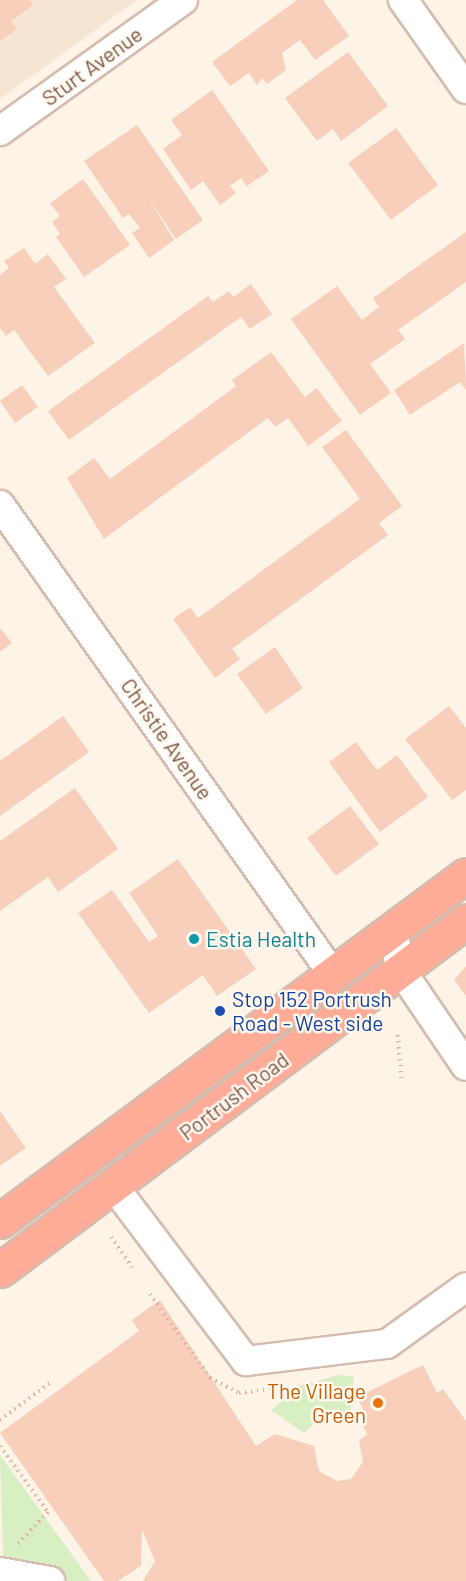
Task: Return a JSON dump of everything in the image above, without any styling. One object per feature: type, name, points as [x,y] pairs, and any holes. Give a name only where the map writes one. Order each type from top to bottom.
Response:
[{"type":"highway","name":"Portrush Road","points":[[0,1221],[466,875]]},
{"type":"highway","name":"Portrush Road","points":[[0,1270],[115,1188],[466,921]]},
{"type":"street","name":"Sturt Avenue","points":[[0,131],[183,0]]},
{"type":"street","points":[[403,0],[466,89]]},
{"type":"street","name":"Christie Avenue","points":[[0,505],[332,973]]},
{"type":"street","points":[[393,928],[400,969],[466,1066]]},
{"type":"street","points":[[115,1188],[246,1361],[387,1344],[466,1287]]},
{"type":"street","points":[[5,1562],[50,1581]]},
{"type":"path","points":[[398,1035],[402,1083]]},
{"type":"path","points":[[111,1237],[132,1268]]},
{"type":"path","points":[[0,1420],[51,1382]]},
{"type":"path","points":[[0,1446],[48,1512],[5,1562]]},
{"type":"shaded area","points":[[0,0],[137,0],[0,99]]},
{"type":"green space","points":[[338,1375],[354,1377],[350,1415],[320,1418],[304,1433],[271,1410],[299,1386]]},
{"type":"green space","points":[[0,1455],[91,1581],[4,1581]]},
{"type":"building","points":[[0,0],[30,0],[33,5],[11,21],[17,29],[0,41]]},
{"type":"building","points":[[297,0],[323,0],[349,36],[315,60],[300,40],[282,53],[286,70],[267,84],[262,78],[257,85],[249,73],[230,86],[212,62]]},
{"type":"building","points":[[348,52],[388,106],[341,141],[333,129],[317,141],[285,98]]},
{"type":"building","points":[[212,90],[269,171],[247,186],[241,178],[230,186],[236,193],[220,205],[203,181],[191,190],[163,149],[182,135],[171,120]]},
{"type":"building","points":[[137,125],[203,220],[176,239],[148,198],[174,240],[149,258],[132,233],[140,228],[129,214],[123,218],[84,161]]},
{"type":"building","points":[[396,128],[438,185],[391,220],[348,163]]},
{"type":"building","points":[[83,179],[130,245],[84,277],[56,237],[60,234],[52,222],[60,216],[50,203]]},
{"type":"building","points":[[466,232],[466,282],[398,330],[405,339],[370,364],[391,393],[360,415],[291,319],[337,286],[362,320],[379,307],[373,298]]},
{"type":"building","points":[[24,248],[35,264],[48,254],[66,279],[54,287],[95,343],[48,376],[14,330],[6,336],[0,328],[0,275],[9,268],[4,261]]},
{"type":"building","points":[[251,284],[272,314],[250,329],[241,317],[69,440],[48,411],[208,296],[213,302],[229,291],[233,297]]},
{"type":"building","points":[[464,343],[466,390],[460,382],[410,415],[394,390]]},
{"type":"building","points":[[271,352],[305,397],[317,388],[342,421],[308,446],[288,418],[275,427],[268,418],[104,539],[67,478],[94,458],[110,479],[236,386],[232,380]]},
{"type":"building","points":[[22,385],[38,407],[15,423],[0,401]]},
{"type":"building","points":[[346,430],[402,506],[379,523],[388,535],[232,649],[240,659],[215,678],[173,619],[190,607],[198,618],[360,499],[322,447]]},
{"type":"building","points":[[0,628],[12,643],[0,652]]},
{"type":"building","points":[[275,647],[303,688],[266,714],[237,674]]},
{"type":"building","points":[[449,706],[466,728],[466,790],[452,800],[405,739]]},
{"type":"building","points":[[63,716],[89,752],[0,816],[0,761]]},
{"type":"building","points":[[356,742],[377,770],[397,755],[428,797],[380,832],[329,762]]},
{"type":"building","points":[[75,788],[118,849],[58,892],[48,877],[0,911],[0,841]]},
{"type":"building","points":[[350,806],[379,844],[336,876],[307,838]]},
{"type":"building","name":"Estia Health","points":[[178,859],[256,969],[217,996],[203,975],[149,1013],[78,913],[112,890],[149,942],[158,936],[129,893]]},
{"type":"building","points":[[466,966],[466,996],[454,980]]},
{"type":"building","points":[[0,1111],[26,1148],[0,1166]]},
{"type":"building","points":[[160,1300],[256,1446],[275,1434],[314,1446],[319,1471],[337,1481],[351,1479],[363,1462],[359,1441],[367,1434],[361,1421],[367,1418],[357,1397],[423,1365],[437,1393],[443,1389],[466,1421],[466,1581],[143,1581],[155,1561],[142,1530],[141,1566],[118,1581],[104,1581],[0,1433],[139,1331],[132,1320]]},
{"type":"place","name":"Estia Health","points":[[194,939]]},
{"type":"place","name":"Stop 152 Portrush Road - West side","points":[[220,1011]]},
{"type":"place","name":"The Village Green","points":[[378,1403]]}]
